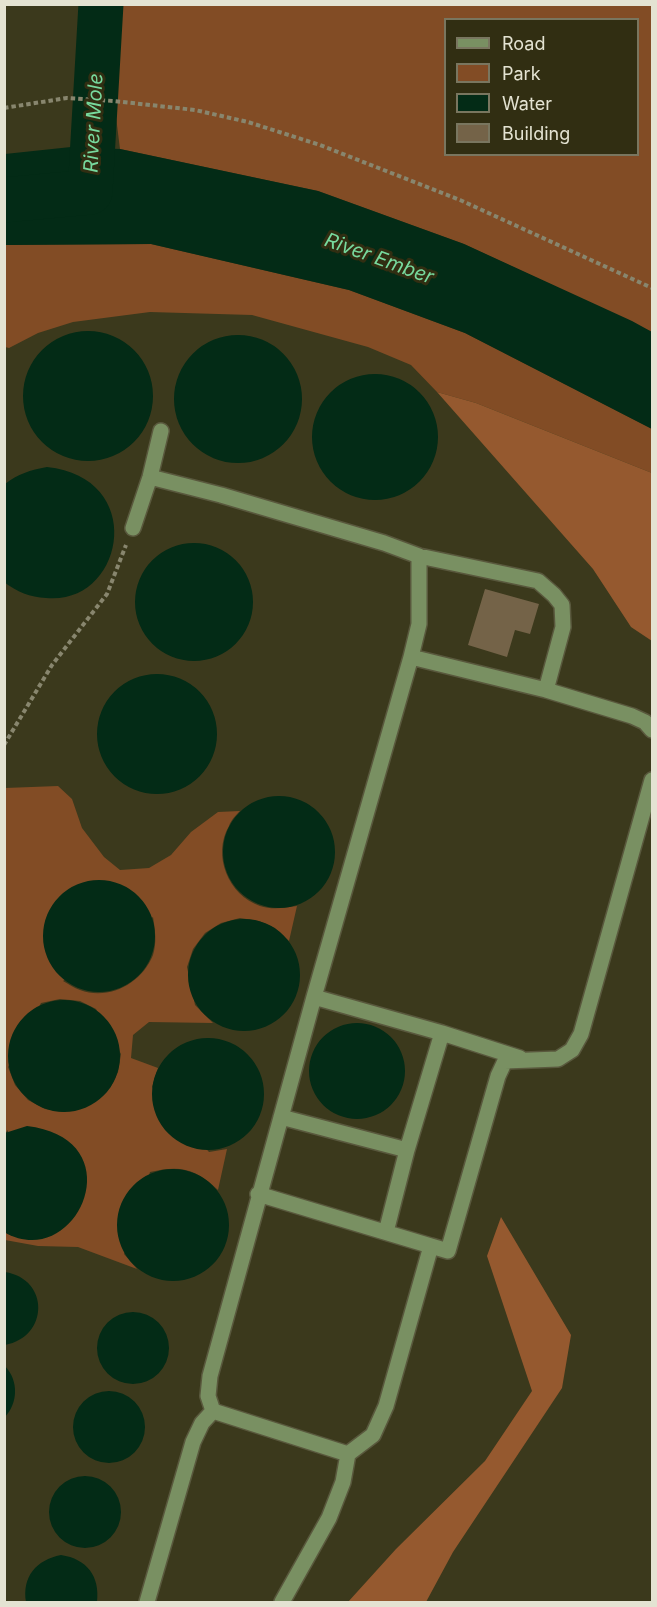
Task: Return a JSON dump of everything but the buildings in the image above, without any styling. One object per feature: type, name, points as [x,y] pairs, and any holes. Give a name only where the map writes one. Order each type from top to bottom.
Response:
[{"type":"lane","points":[[133,528],[150,477],[161,431]]},
{"type":"lane","points":[[150,477],[362,537],[418,556],[538,581],[562,605],[563,627],[546,690]]},
{"type":"lane","points":[[213,1412],[208,1396],[210,1376],[258,1194],[411,657],[418,624],[418,556]]},
{"type":"lane","points":[[411,657],[546,690],[632,716],[645,722],[652,730]]},
{"type":"lane","points":[[258,1194],[448,1251],[498,1076],[505,1061],[558,1059],[572,1050],[581,1034],[652,780]]},
{"type":"lane","points":[[314,996],[529,1060]]},
{"type":"lane","points":[[386,1232],[407,1150],[442,1033]]},
{"type":"lane","points":[[280,1117],[407,1150]]},
{"type":"lane","points":[[282,1602],[329,1518],[343,1482],[348,1454],[373,1435],[386,1406],[431,1246]]},
{"type":"lane","points":[[213,1412],[348,1454]]},
{"type":"lane","points":[[147,1602],[193,1442],[202,1423],[213,1412]]},
{"type":"path","points":[[4,108],[67,98],[206,112],[248,122],[320,145],[460,200],[652,288]]},
{"type":"path","points":[[4,745],[52,665],[107,594],[133,528]]},
{"type":"green space","points":[[119,5],[652,5],[652,332],[464,244],[318,191],[120,149],[114,101]]},
{"type":"green space","points":[[151,244],[349,290],[465,333],[652,429],[652,473],[476,403],[437,392],[411,365],[368,347],[252,315],[150,312],[73,322],[38,333],[9,348],[5,347],[5,245]]},
{"type":"green space","points":[[58,786],[72,799],[82,828],[104,857],[120,870],[149,868],[171,855],[191,832],[218,812],[240,811],[230,824],[222,849],[226,873],[232,884],[249,901],[260,906],[283,908],[297,906],[289,941],[275,928],[259,921],[240,918],[221,923],[205,933],[193,949],[187,967],[195,1005],[213,1023],[149,1022],[133,1035],[131,1058],[158,1068],[152,1087],[209,1152],[227,1149],[218,1190],[202,1177],[187,1170],[170,1169],[150,1172],[124,1254],[137,1269],[78,1247],[38,1246],[5,1240],[5,1232],[12,1236],[8,1130],[5,1133],[5,788]],"holes":[[[153,917],[155,931],[153,955],[148,965],[133,981],[113,991],[102,993],[80,990],[63,981]],[[60,999],[80,1001],[96,1009],[121,1054],[118,1072],[110,1088],[64,1112],[45,1109],[28,1100],[15,1085],[8,1067],[41,1003]]]},
{"type":"shaded area","points":[[437,392],[476,403],[652,473],[652,641],[631,627],[593,569]]},
{"type":"shaded area","points":[[501,1217],[571,1335],[562,1388],[453,1552],[426,1602],[348,1602],[396,1549],[485,1461],[532,1391],[487,1256]]},
{"type":"water","name":"River Ember","points":[[71,147],[120,149],[318,191],[464,244],[632,321],[652,332],[652,429],[465,333],[349,290],[151,244],[5,245],[5,154]]},
{"type":"water","points":[[88,331],[113,336],[134,350],[148,371],[153,396],[148,421],[134,442],[113,456],[88,461],[63,456],[42,442],[28,421],[23,396],[28,371],[42,350],[63,336]]},
{"type":"water","points":[[238,335],[262,340],[283,354],[297,375],[302,399],[297,423],[283,444],[262,458],[238,463],[214,458],[193,444],[179,423],[174,399],[179,375],[193,354],[214,340]]},
{"type":"water","points":[[375,374],[399,378],[420,392],[434,413],[438,437],[434,461],[420,482],[399,496],[375,500],[351,496],[330,482],[316,461],[312,437],[316,413],[330,392],[351,378]]},
{"type":"water","points":[[47,467],[79,476],[101,493],[112,515],[114,540],[107,563],[93,582],[73,595],[46,598],[24,593],[4,582],[5,484],[25,473]]},
{"type":"water","points":[[194,543],[217,547],[236,560],[249,579],[253,602],[249,625],[236,644],[217,657],[194,661],[171,657],[152,644],[139,625],[135,602],[139,579],[152,560],[171,547]]},
{"type":"water","points":[[157,674],[180,679],[199,692],[212,711],[217,734],[212,757],[199,776],[180,789],[157,794],[134,789],[115,776],[102,757],[97,734],[102,711],[115,692],[134,679]]},
{"type":"water","points":[[279,796],[301,800],[319,812],[331,830],[335,852],[331,874],[319,892],[301,904],[279,908],[257,904],[239,892],[227,874],[223,852],[227,830],[239,812],[257,800]]},
{"type":"water","points":[[99,880],[121,884],[139,896],[151,914],[155,936],[151,958],[139,976],[121,988],[99,992],[77,988],[59,976],[47,958],[43,936],[47,914],[59,896],[77,884]]},
{"type":"water","points":[[244,919],[266,923],[284,935],[296,953],[300,975],[296,997],[284,1015],[266,1027],[244,1031],[222,1027],[204,1015],[192,997],[188,975],[192,953],[204,935],[222,923]]},
{"type":"water","points":[[64,1000],[86,1004],[104,1016],[116,1034],[120,1056],[116,1078],[104,1096],[86,1108],[64,1112],[42,1108],[24,1096],[12,1078],[8,1056],[12,1034],[24,1016],[42,1004]]},
{"type":"water","points":[[357,1023],[375,1027],[391,1037],[401,1053],[405,1071],[401,1089],[391,1105],[375,1115],[357,1119],[339,1115],[323,1105],[313,1089],[309,1071],[313,1053],[323,1037],[339,1027]]},
{"type":"water","points":[[208,1038],[230,1042],[248,1054],[260,1072],[264,1094],[260,1116],[248,1134],[230,1146],[208,1150],[186,1146],[168,1134],[156,1116],[152,1094],[156,1072],[168,1054],[186,1042]]},
{"type":"water","points":[[27,1126],[61,1136],[80,1154],[87,1176],[84,1200],[72,1220],[53,1235],[30,1240],[4,1232],[5,1133]]},
{"type":"water","points":[[173,1169],[195,1173],[213,1185],[225,1203],[229,1225],[225,1247],[213,1265],[195,1277],[173,1281],[151,1277],[133,1265],[121,1247],[117,1225],[121,1203],[133,1185],[151,1173]]},
{"type":"water","points":[[5,1272],[20,1277],[30,1285],[36,1296],[38,1308],[36,1320],[30,1331],[19,1340],[5,1345]]},
{"type":"water","points":[[140,1312],[159,1322],[167,1334],[169,1348],[167,1362],[159,1374],[147,1382],[126,1384],[107,1374],[99,1362],[97,1341],[107,1322],[119,1314]]},
{"type":"water","points":[[5,1366],[13,1378],[15,1392],[12,1405],[5,1417]]},
{"type":"water","points":[[116,1391],[135,1401],[143,1413],[145,1427],[143,1441],[135,1453],[123,1461],[102,1463],[83,1453],[75,1441],[73,1420],[83,1401],[95,1393]]},
{"type":"water","points":[[92,1476],[111,1486],[119,1498],[121,1512],[119,1526],[111,1538],[99,1546],[78,1548],[59,1538],[51,1526],[49,1505],[59,1486],[71,1478]]},
{"type":"water","points":[[61,1555],[78,1560],[90,1570],[96,1584],[97,1602],[26,1602],[26,1585],[33,1571],[44,1561]]},
{"type":"waterway","name":"River Mole","points":[[4,200],[90,192],[101,4]]}]
